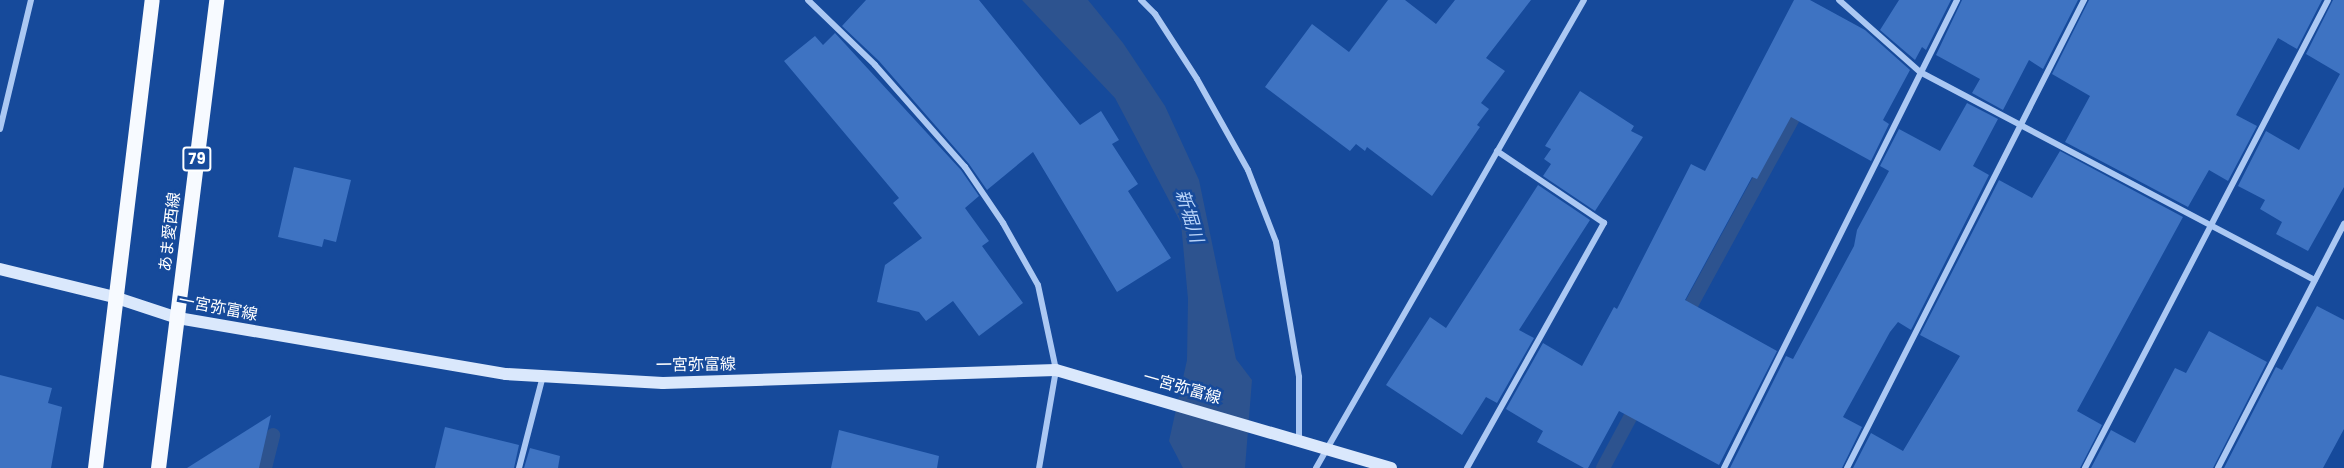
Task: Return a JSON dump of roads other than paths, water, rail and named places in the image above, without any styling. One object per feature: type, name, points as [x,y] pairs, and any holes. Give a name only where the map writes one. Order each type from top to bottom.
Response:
[{"type":"main road","points":[[95,468],[114,297],[152,0]]},
{"type":"main road","name":"あま愛西線","points":[[159,468],[216,0]]},
{"type":"main road","name":"一宮弥富線","points":[[0,269],[114,297],[178,318],[506,374],[663,383],[1056,370],[1168,400],[1391,468]]},
{"type":"street","points":[[0,129],[31,0]]},
{"type":"street","points":[[808,0],[875,65],[965,167],[1003,223],[1038,285],[1056,370],[1039,468]]},
{"type":"street","points":[[1141,0],[1155,14],[1197,80],[1242,160],[1276,242],[1299,377],[1299,440]]},
{"type":"street","points":[[1316,468],[1584,0]]},
{"type":"street","points":[[1839,0],[1920,72],[2315,280]]},
{"type":"street","points":[[1724,468],[1957,0]]},
{"type":"street","points":[[1847,468],[2084,0]]},
{"type":"street","points":[[2085,468],[2209,224],[2328,0]]},
{"type":"street","points":[[1467,468],[1604,224],[1497,151]]},
{"type":"street","points":[[2218,468],[2344,224]]},
{"type":"street","points":[[519,468],[543,376]]},
{"type":"water","name":"新堀川","points":[[1022,0],[1088,0],[1123,43],[1165,106],[1199,180],[1236,359],[1252,380],[1245,468],[1183,468],[1169,441],[1187,360],[1188,299],[1181,223],[1115,98]]},
{"type":"waterway","points":[[1684,318],[1801,103]]},
{"type":"waterway","points":[[1603,468],[1639,401]]},
{"type":"waterway","points":[[265,468],[273,435]]}]
